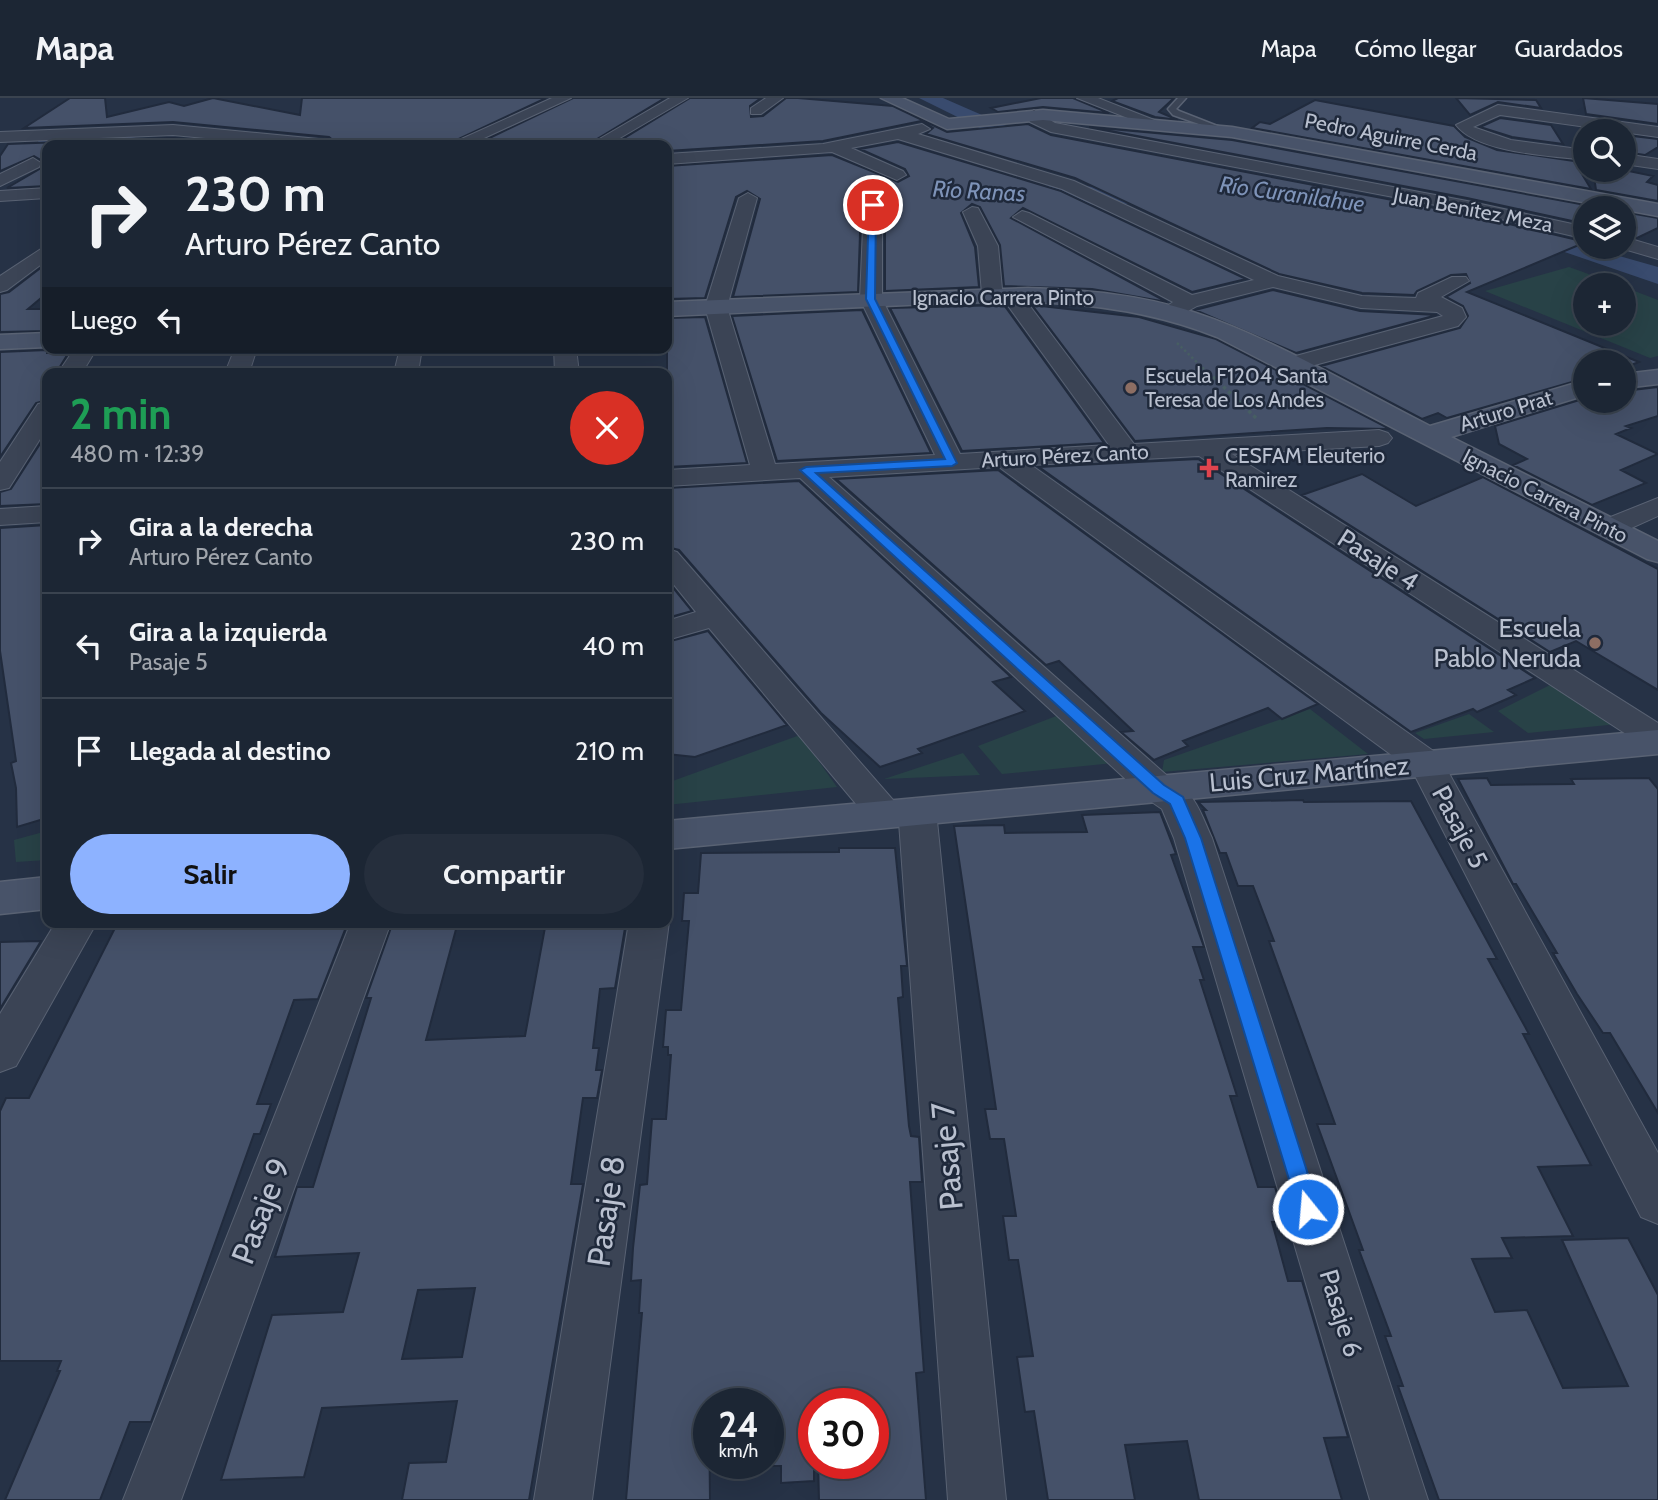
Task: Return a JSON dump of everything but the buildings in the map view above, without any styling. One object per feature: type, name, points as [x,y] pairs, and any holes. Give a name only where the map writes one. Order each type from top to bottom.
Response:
[{"type":"street","points":[[467,140],[564,98]]},
{"type":"street","points":[[606,140],[681,98]]},
{"type":"street","points":[[756,111],[776,98]]},
{"type":"street","points":[[889,98],[951,123]]},
{"type":"street","points":[[1084,98],[1134,109],[1159,125]]},
{"type":"street","points":[[1573,120],[1498,110],[1464,125],[1468,130],[1508,145],[1573,154]]},
{"type":"street","name":"Pedro Aguirre Cerda","points":[[951,123],[1034,115],[1222,131],[1658,210]]},
{"type":"street","name":"Juan Benítez Meza","points":[[1034,115],[1041,123],[1062,130],[1467,206],[1573,230]]},
{"type":"street","points":[[204,131],[209,123],[219,118]]},
{"type":"street","points":[[672,159],[834,147],[951,123]]},
{"type":"street","points":[[1636,129],[1658,132]]},
{"type":"street","points":[[0,137],[138,130],[204,131],[284,140]]},
{"type":"street","points":[[900,134],[1076,188],[1273,281],[1305,286],[1361,302],[1438,306]]},
{"type":"street","points":[[834,147],[897,175]]},
{"type":"street","points":[[1530,186],[1573,158]]},
{"type":"street","points":[[1636,161],[1658,164]]},
{"type":"street","points":[[0,181],[33,163]]},
{"type":"street","points":[[0,196],[42,193]]},
{"type":"street","points":[[748,198],[716,307],[765,473]]},
{"type":"street","points":[[873,205],[871,299],[952,463]]},
{"type":"street","points":[[972,212],[988,246],[1001,294],[1128,452]]},
{"type":"street","points":[[1022,217],[1180,306],[1273,281]]},
{"type":"street","points":[[1636,247],[1658,253]]},
{"type":"street","points":[[0,286],[42,255]]},
{"type":"street","points":[[1289,365],[1455,317],[1454,313],[1425,297],[1460,281]]},
{"type":"street","name":"Ignacio Carrera Pinto","points":[[672,309],[1001,294],[1076,295],[1141,304],[1180,306],[1426,436],[1658,553]]},
{"type":"street","points":[[0,342],[42,340]]},
{"type":"street","points":[[1636,380],[1658,377]]},
{"type":"street","name":"Arturo Prat","points":[[1426,436],[1573,391]]},
{"type":"street","points":[[0,482],[42,417]]},
{"type":"street","points":[[1260,422],[1284,444]]},
{"type":"street","name":"Arturo Pérez Canto","points":[[672,478],[1379,438]]},
{"type":"street","name":"Pasaje 4","points":[[1205,448],[1658,741]]},
{"type":"street","name":"Pasaje 5","points":[[1005,459],[1426,763],[1658,1201]]},
{"type":"street","name":"Pasaje 6","points":[[806,470],[1159,789],[1177,801],[1193,838],[1399,1500]]},
{"type":"street","points":[[1608,528],[1658,506]]},
{"type":"street","points":[[0,517],[42,514]]},
{"type":"street","points":[[672,564],[715,616],[901,813]]},
{"type":"street","points":[[672,629],[715,616]]},
{"type":"street","name":"Luis Cruz Martínez","points":[[672,835],[1658,741]]},
{"type":"street","name":"Pasaje 7","points":[[901,813],[977,1500]]},
{"type":"street","points":[[0,898],[42,894]]},
{"type":"street","points":[[0,1054],[74,928]]},
{"type":"street","name":"Pasaje 9","points":[[152,1500],[369,928]]},
{"type":"street","name":"Pasaje 8","points":[[563,1500],[648,928]]},
{"type":"lane","points":[[1182,98],[1172,108],[1176,113],[1222,131]]},
{"type":"path","points":[[1141,304],[1197,365],[1260,422]]},
{"type":"green space","points":[[1569,267],[1586,273],[1573,273],[1573,327],[1485,291]]},
{"type":"green space","points":[[1636,292],[1658,300],[1658,356],[1650,358],[1636,350],[1596,336],[1636,336]]},
{"type":"green space","points":[[1556,682],[1618,724],[1528,733],[1498,711]]},
{"type":"green space","points":[[1310,709],[1368,754],[1162,772],[1164,760]]},
{"type":"green space","points":[[1064,713],[1114,763],[1002,774],[978,746]]},
{"type":"green space","points":[[1469,714],[1494,732],[1424,739],[1415,733]]},
{"type":"green space","points":[[800,735],[837,787],[672,804],[672,781]]},
{"type":"green space","points":[[963,753],[980,775],[884,779]]},
{"type":"green space","points":[[42,832],[42,860],[16,862],[14,840]]},
{"type":"water","name":"Río Curanilahue","points":[[919,98],[943,98],[1028,135],[1573,243],[1573,255],[1550,247],[1152,198],[1118,199],[1098,190],[1143,188],[996,136]]},
{"type":"water","points":[[1585,259],[1630,259],[1658,267],[1658,284],[1636,276],[1636,273],[1626,273]]},
{"type":"waterway","name":"Río Ranas","points":[[986,191],[1070,196],[1201,193]]},
{"type":"place","name":"Escuela F1204 Santa Teresa de Los Andes","points":[[1131,388]]},
{"type":"place","name":"CESFAM Eleuterio Ramirez","points":[[1209,468]]},
{"type":"place","name":"Escuela Pablo Neruda","points":[[1595,643]]},
{"type":"route","points":[[873,205],[871,299],[952,463],[806,470],[1159,789],[1177,801],[1193,838],[1308,1209]]}]
